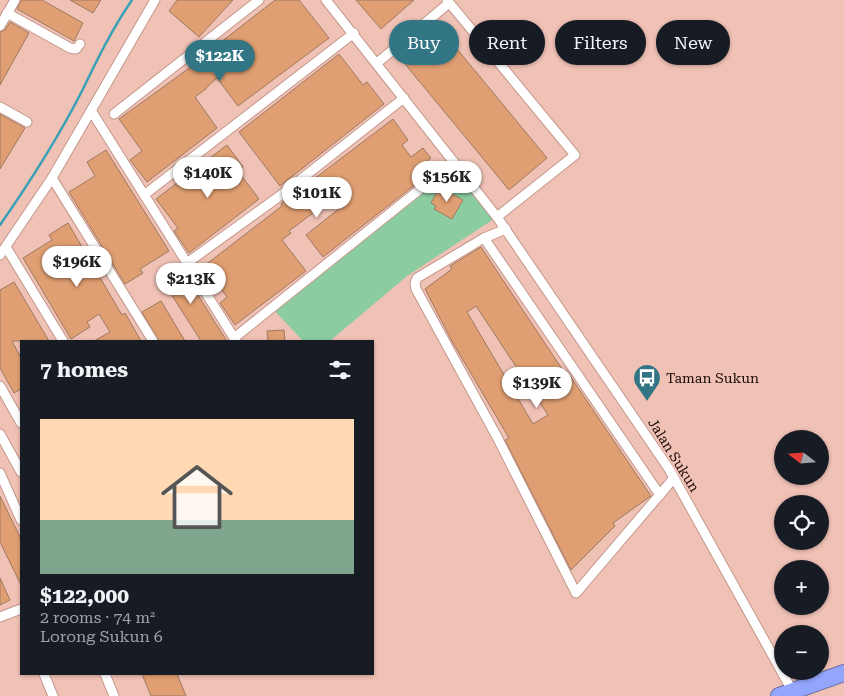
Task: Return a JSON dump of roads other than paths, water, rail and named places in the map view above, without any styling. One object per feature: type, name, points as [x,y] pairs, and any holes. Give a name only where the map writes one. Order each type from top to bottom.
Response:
[{"type":"highway","points":[[786,695],[844,673]]},
{"type":"street","points":[[0,26],[15,0]]},
{"type":"street","points":[[0,255],[52,178],[92,112],[155,0]]},
{"type":"street","points":[[114,114],[259,0]]},
{"type":"street","name":"Jalan Sukun","points":[[326,0],[498,217],[674,478],[786,695]]},
{"type":"street","points":[[377,63],[448,1],[575,155],[498,217]]},
{"type":"street","points":[[7,13],[70,48],[76,49],[80,44]]},
{"type":"street","points":[[144,195],[354,33]]},
{"type":"street","points":[[187,264],[277,198],[404,98]]},
{"type":"street","points":[[0,107],[26,122]]},
{"type":"street","points":[[92,112],[235,340],[454,162]]},
{"type":"street","points":[[52,178],[151,340]]},
{"type":"street","points":[[506,229],[484,238],[417,278],[415,283],[416,289],[497,437],[576,593],[674,478]]},
{"type":"street","points":[[484,238],[660,495]]},
{"type":"street","points":[[6,247],[62,340]]},
{"type":"street","points":[[0,386],[20,421]]},
{"type":"street","points":[[0,434],[20,470]]},
{"type":"street","points":[[0,473],[20,518]]},
{"type":"street","points":[[0,618],[20,609]]},
{"type":"street","points":[[44,675],[53,696]]},
{"type":"street","points":[[105,675],[114,696]]},
{"type":"waterway","points":[[0,225],[53,143],[111,33],[132,0]]},
{"type":"place","name":"Taman Sukun","points":[[647,402]]}]
